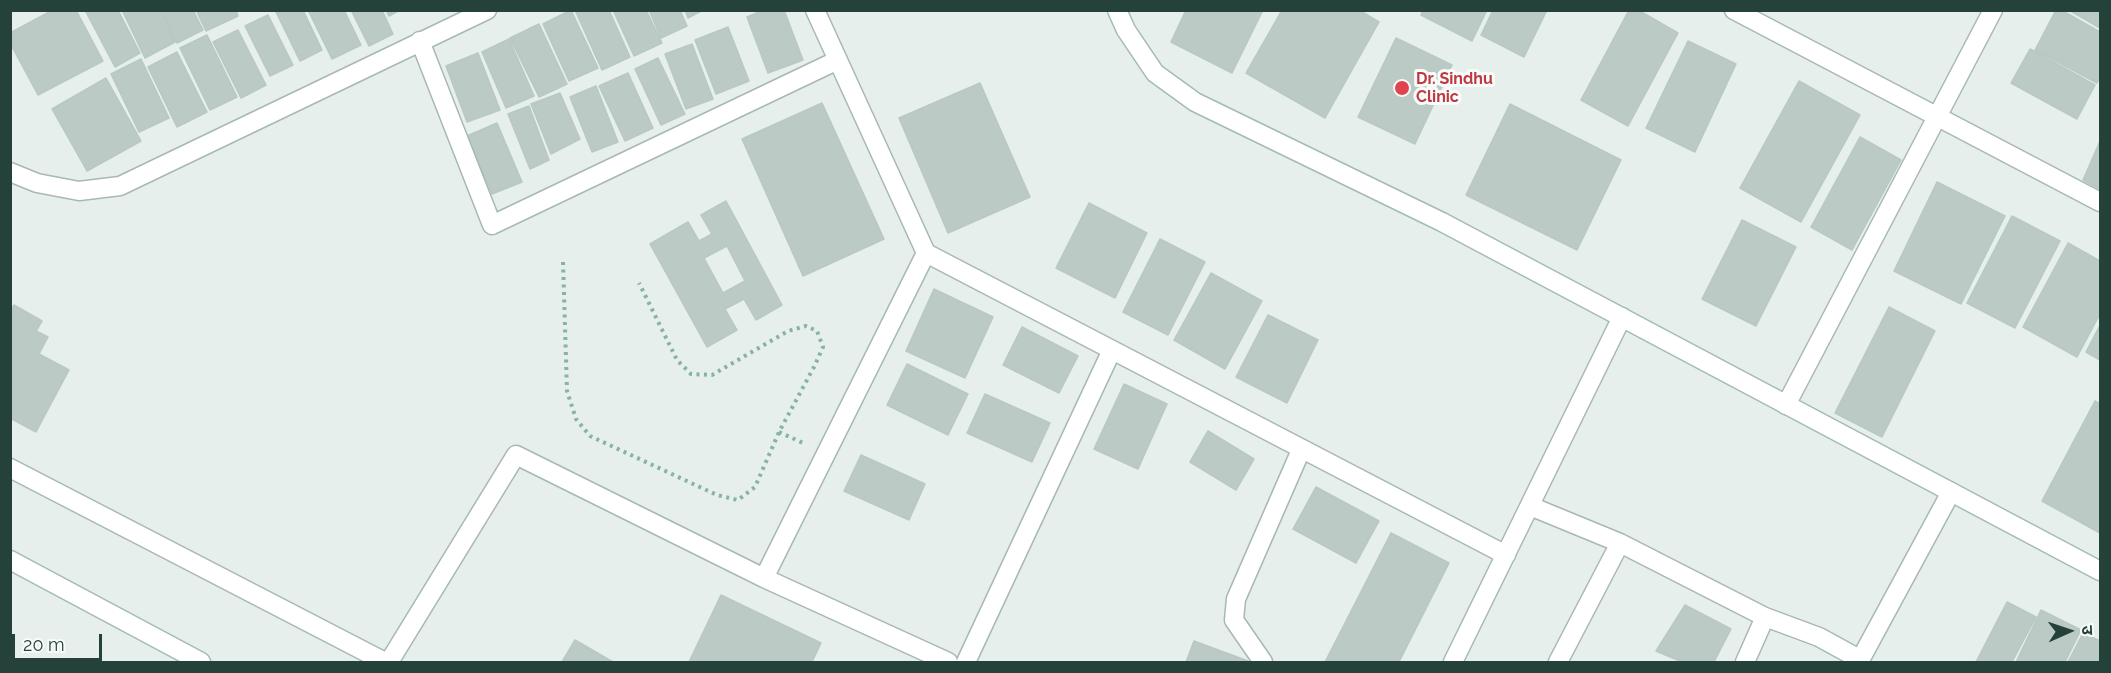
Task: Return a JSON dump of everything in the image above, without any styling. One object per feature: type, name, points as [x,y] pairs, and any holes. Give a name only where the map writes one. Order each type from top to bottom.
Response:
[{"type":"street","points":[[10,172],[37,183],[79,191],[120,186],[487,10]]},
{"type":"street","points":[[815,10],[926,254],[1506,555]]},
{"type":"street","points":[[1117,10],[1126,30],[1155,73],[1195,102],[1442,222],[2100,571]]},
{"type":"street","points":[[1734,10],[2100,202]]},
{"type":"street","points":[[1786,405],[1993,10]]},
{"type":"street","points":[[420,41],[492,225],[838,60]]},
{"type":"street","points":[[764,578],[926,254]]},
{"type":"street","points":[[1453,663],[1622,317]]},
{"type":"street","points":[[966,663],[1111,351]]},
{"type":"street","points":[[1263,663],[1234,620],[1236,599],[1301,450]]},
{"type":"street","points":[[10,468],[387,663],[516,455],[764,578],[948,663]]},
{"type":"street","points":[[1530,506],[1620,543],[1765,616],[1819,637],[1860,661],[1951,492]]},
{"type":"street","points":[[1558,663],[1620,543]]},
{"type":"street","points":[[10,560],[201,663]]},
{"type":"street","points":[[1745,663],[1765,616]]},
{"type":"path","points":[[563,262],[567,391],[576,419],[590,436],[717,495],[738,500],[755,487],[779,432],[814,367],[823,347],[817,331],[806,326],[788,331],[712,375],[691,374],[677,360],[639,283]]},
{"type":"building","points":[[53,10],[76,10],[103,61],[38,95],[10,43],[10,33]]},
{"type":"building","points":[[85,10],[118,10],[140,53],[115,67]]},
{"type":"building","points":[[122,10],[160,10],[175,42],[145,58]]},
{"type":"building","points":[[161,10],[193,10],[203,30],[177,43]]},
{"type":"building","points":[[196,10],[236,10],[238,16],[206,31]]},
{"type":"building","points":[[275,10],[303,10],[322,50],[300,61]]},
{"type":"building","points":[[308,10],[344,10],[361,45],[332,59]]},
{"type":"building","points":[[351,10],[382,10],[393,34],[369,46]]},
{"type":"building","points":[[386,10],[400,10],[389,16]]},
{"type":"building","points":[[571,10],[598,68],[569,81],[543,24]]},
{"type":"building","points":[[575,10],[609,10],[630,57],[602,70]]},
{"type":"building","points":[[613,10],[646,10],[662,43],[634,56]]},
{"type":"building","points":[[649,10],[680,10],[687,26],[661,38]]},
{"type":"building","points":[[685,10],[703,10],[688,18]]},
{"type":"building","points":[[764,10],[784,10],[803,60],[768,73],[747,17]]},
{"type":"building","points":[[1186,10],[1263,10],[1232,73],[1171,42]]},
{"type":"building","points":[[1282,10],[1359,10],[1379,22],[1325,118],[1246,73]]},
{"type":"building","points":[[1423,10],[1487,10],[1472,41],[1421,15]]},
{"type":"building","points":[[1493,10],[1547,10],[1524,57],[1481,35]]},
{"type":"building","points":[[1629,10],[1638,10],[1678,33],[1628,126],[1581,100]]},
{"type":"building","points":[[2056,10],[2061,10],[2100,32],[2100,77],[2097,83],[2035,50]]},
{"type":"building","points":[[2069,10],[2100,10],[2100,28]]},
{"type":"building","points":[[268,15],[293,65],[270,76],[245,26]]},
{"type":"building","points":[[539,24],[567,84],[539,97],[510,38]]},
{"type":"building","points":[[728,27],[749,81],[716,94],[695,40]]},
{"type":"building","points":[[238,30],[266,85],[241,98],[213,42]]},
{"type":"building","points":[[207,35],[237,97],[210,110],[180,48]]},
{"type":"building","points":[[1396,38],[1452,65],[1415,144],[1358,117]]},
{"type":"building","points":[[509,39],[534,96],[506,108],[482,52]]},
{"type":"building","points":[[1688,41],[1736,64],[1695,152],[1646,128]]},
{"type":"building","points":[[692,44],[713,99],[686,109],[665,54]]},
{"type":"building","points":[[2030,49],[2095,85],[2077,119],[2011,83]]},
{"type":"building","points":[[177,52],[207,112],[177,127],[148,67]]},
{"type":"building","points":[[478,53],[500,110],[467,122],[446,66]]},
{"type":"building","points":[[658,58],[685,114],[661,125],[635,69]]},
{"type":"building","points":[[141,59],[169,118],[139,132],[111,74]]},
{"type":"building","points":[[628,73],[653,128],[625,141],[599,86]]},
{"type":"building","points":[[106,78],[141,141],[87,171],[52,109]]},
{"type":"building","points":[[1799,81],[1860,115],[1801,222],[1740,188]]},
{"type":"building","points":[[980,83],[1030,197],[948,233],[899,118]]},
{"type":"building","points":[[596,86],[618,142],[592,152],[570,97]]},
{"type":"building","points":[[560,93],[580,139],[551,154],[531,104]]},
{"type":"building","points":[[822,103],[884,239],[803,276],[742,139]]},
{"type":"building","points":[[1510,104],[1621,160],[1577,250],[1466,195]]},
{"type":"building","points":[[529,106],[549,160],[530,169],[508,114]]},
{"type":"building","points":[[497,123],[522,182],[492,194],[467,136]]},
{"type":"building","points":[[1860,137],[1901,160],[1852,250],[1811,227]]},
{"type":"building","points":[[2100,141],[2100,189],[2083,180]]},
{"type":"building","points":[[1937,182],[2005,216],[1961,304],[1894,271]]},
{"type":"building","points":[[726,201],[782,305],[756,320],[744,299],[725,309],[737,330],[707,347],[650,244],[688,222],[699,241],[712,234],[701,215]],"holes":[[[727,246],[745,281],[723,293],[704,258]]]},
{"type":"building","points":[[1089,203],[1147,233],[1115,298],[1056,268]]},
{"type":"building","points":[[2012,216],[2060,241],[2015,328],[1967,303]]},
{"type":"building","points":[[1742,220],[1796,247],[1756,326],[1702,299]]},
{"type":"building","points":[[1160,239],[1205,262],[1168,335],[1123,312]]},
{"type":"building","points":[[2068,243],[2100,261],[2100,314],[2077,357],[2023,327]]},
{"type":"building","points":[[1211,273],[1262,301],[1225,369],[1174,340]]},
{"type":"building","points":[[934,289],[993,317],[965,378],[906,351]]},
{"type":"building","points":[[14,305],[42,321],[36,331],[48,337],[39,354],[69,370],[36,432],[10,418],[10,311]]},
{"type":"building","points":[[1889,307],[1935,331],[1882,437],[1835,413]]},
{"type":"building","points":[[1268,315],[1318,340],[1287,403],[1236,377]]},
{"type":"building","points":[[2100,325],[2100,360],[2086,352]]},
{"type":"building","points":[[1022,327],[1078,356],[1059,393],[1003,365]]},
{"type":"building","points":[[907,364],[968,394],[948,435],[887,405]]},
{"type":"building","points":[[1124,384],[1167,404],[1138,469],[1094,449]]},
{"type":"building","points":[[985,394],[1050,423],[1032,462],[967,433]]},
{"type":"building","points":[[2095,401],[2100,404],[2100,533],[2042,501]]},
{"type":"building","points":[[1208,431],[1254,459],[1236,490],[1190,462]]},
{"type":"building","points":[[861,455],[925,484],[909,520],[844,491]]},
{"type":"building","points":[[1316,487],[1379,521],[1356,563],[1293,529]]},
{"type":"building","points":[[1391,533],[1449,563],[1399,662],[1325,662]]},
{"type":"building","points":[[721,595],[821,643],[812,662],[689,662]]},
{"type":"building","points":[[2007,602],[2036,617],[2012,662],[1976,662]]},
{"type":"building","points":[[1685,605],[1731,629],[1714,662],[1682,662],[1656,651]]},
{"type":"building","points":[[2041,610],[2081,630],[2065,662],[2016,662]]},
{"type":"building","points":[[2083,633],[2100,641],[2100,662],[2068,662]]},
{"type":"building","points":[[575,640],[613,662],[562,662]]},
{"type":"building","points":[[1194,641],[1248,661],[1248,662],[1186,662]]},
{"type":"place","name":"Dr. Sindhu Clinic","points":[[1402,88]]}]
